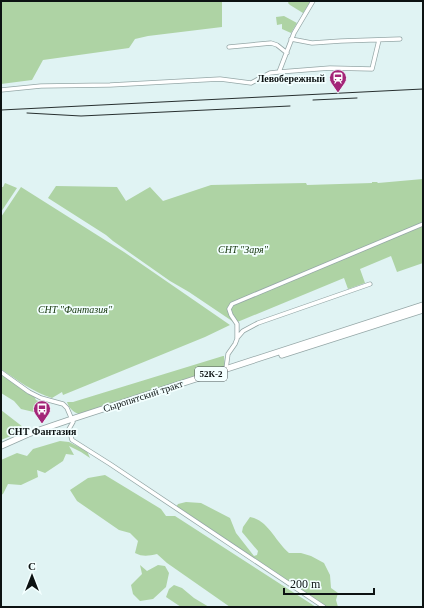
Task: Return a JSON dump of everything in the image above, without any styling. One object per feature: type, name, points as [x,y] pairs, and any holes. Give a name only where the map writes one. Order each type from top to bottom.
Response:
[{"type":"main road","name":"Сыропятский тракт","points":[[1,449],[72,421],[226,369],[423,306]]},
{"type":"main road","name":"Сыропятский тракт","points":[[1,446],[28,434],[423,310]]},
{"type":"street","points":[[279,72],[299,22],[313,1]]},
{"type":"street","points":[[292,39],[312,43],[400,39]]},
{"type":"street","points":[[1,90],[41,86],[110,85],[220,79],[248,83],[255,82],[270,73],[330,68],[372,69],[379,40]]},
{"type":"street","points":[[229,47],[271,43],[277,45],[286,53]]},
{"type":"street","points":[[237,339],[237,324],[229,309],[232,304],[423,224]]},
{"type":"street","points":[[226,369],[228,354],[243,331],[258,323],[370,284]]},
{"type":"street","points":[[1,372],[29,392],[41,398],[63,404],[68,408],[72,421],[69,428],[72,440],[324,607]]},
{"type":"green space","points":[[1,1],[222,1],[222,27],[148,36],[135,39],[129,48],[43,60],[32,80],[1,84]]},
{"type":"green space","points":[[289,1],[311,1],[303,13],[290,5],[288,3]]},
{"type":"green space","points":[[284,16],[297,23],[291,33],[282,29],[282,24],[277,25],[276,17]]},
{"type":"green space","name":"СНТ \"Заря\"","points":[[423,179],[423,263],[397,272],[391,256],[360,269],[365,283],[348,289],[344,278],[235,323],[170,281],[106,235],[48,198],[56,186],[117,187],[126,201],[150,187],[163,201],[211,185],[378,183]]},
{"type":"green space","points":[[5,183],[17,188],[1,212],[1,187],[3,187]]},
{"type":"green space","name":"СНТ \"Фантазия\"","points":[[21,187],[124,252],[230,325],[205,337],[63,395],[62,392],[52,398],[19,381],[1,369],[1,217]]},
{"type":"green space","points":[[224,356],[225,365],[223,368],[79,414],[72,410],[67,402],[73,402]]},
{"type":"green space","points":[[1,374],[34,396],[36,400],[41,402],[43,405],[38,413],[21,409],[14,401],[1,393]]},
{"type":"green space","points":[[1,410],[23,427],[23,431],[1,440]]},
{"type":"green space","points":[[60,441],[69,442],[87,451],[90,458],[69,446],[74,455],[66,454],[63,461],[45,473],[37,470],[38,477],[21,485],[8,484],[1,495],[1,460],[17,453],[27,456],[33,449]]},
{"type":"green space","points":[[105,475],[161,509],[166,516],[175,516],[316,607],[230,607],[167,563],[157,554],[146,556],[135,553],[138,541],[130,533],[119,530],[77,501],[70,490],[88,478]]},
{"type":"green space","points":[[186,502],[201,503],[230,518],[236,533],[254,556],[257,555],[258,551],[242,532],[243,527],[250,517],[262,522],[289,553],[301,553],[311,556],[324,563],[330,575],[331,588],[338,593],[336,600],[338,607],[325,607],[176,507],[178,504]]},
{"type":"green space","points":[[140,565],[147,571],[158,565],[165,566],[169,573],[166,587],[153,599],[140,601],[133,594],[131,585],[142,574]]},
{"type":"green space","points":[[174,585],[182,588],[194,598],[209,607],[181,607],[166,597],[169,589]]},
{"type":"railway","points":[[1,110],[423,89]]},
{"type":"railway","points":[[313,100],[357,98]]},
{"type":"railway","points":[[27,113],[81,116],[290,106]]},
{"type":"place","name":"Левобережный","points":[[338,93]]},
{"type":"place","name":"СНТ Фантазия","points":[[42,424]]}]
